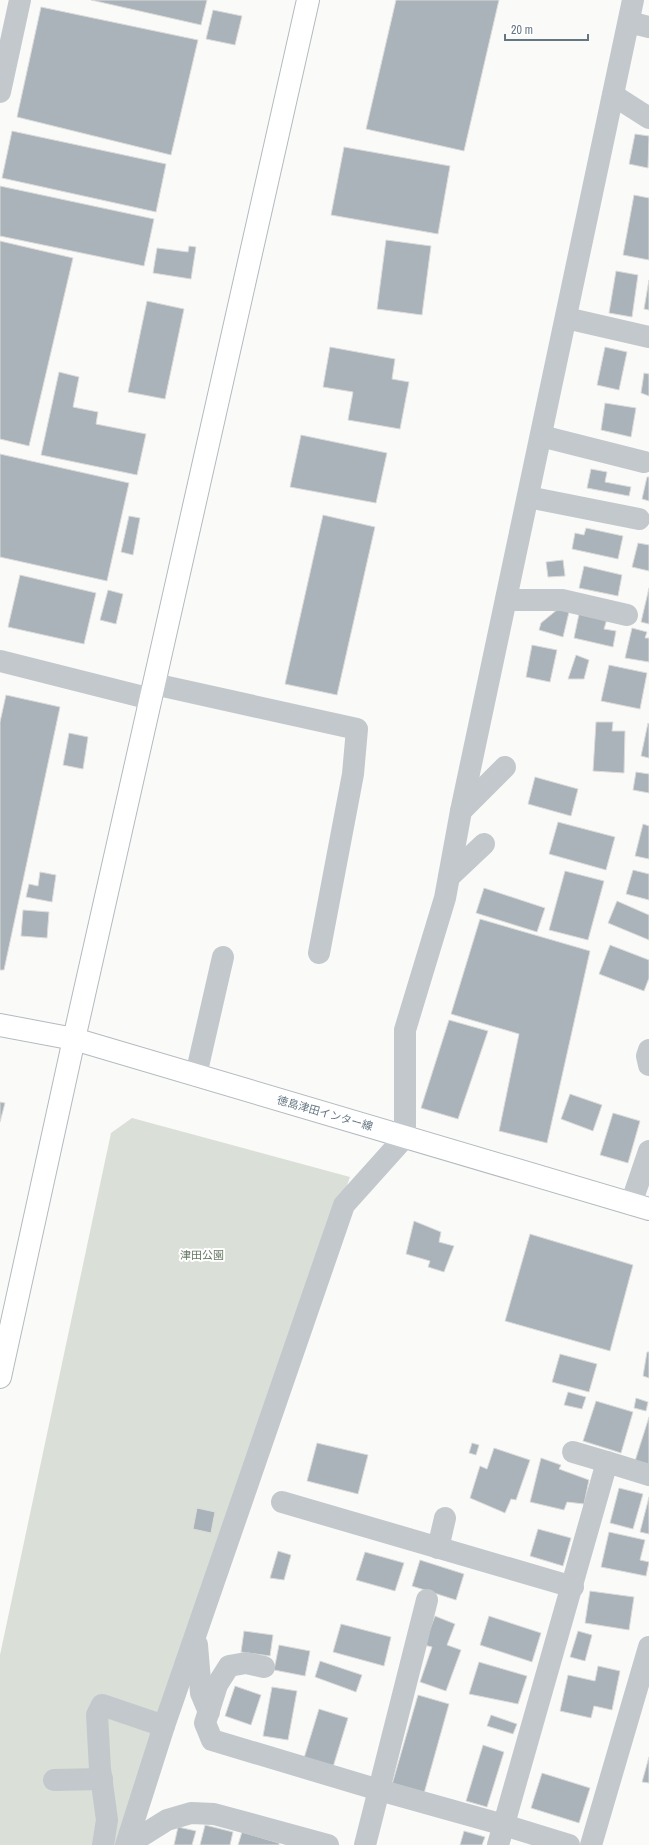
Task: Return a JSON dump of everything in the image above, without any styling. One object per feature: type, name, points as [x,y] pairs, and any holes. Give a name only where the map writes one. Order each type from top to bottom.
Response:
[{"type":"street","points":[[0,92],[20,0]]},
{"type":"street","points":[[0,1377],[74,1039],[308,0]]},
{"type":"street","points":[[126,1845],[164,1726],[197,1636],[344,1205],[405,1137],[405,1030],[445,898],[461,810],[613,95],[639,24],[633,0]]},
{"type":"street","points":[[613,95],[649,118]]},
{"type":"street","points":[[566,318],[649,336]]},
{"type":"street","points":[[541,436],[644,462]]},
{"type":"street","points":[[528,497],[639,519]]},
{"type":"street","points":[[506,600],[562,600],[627,615]]},
{"type":"street","points":[[0,661],[357,729],[353,774],[319,953]]},
{"type":"street","points":[[461,810],[505,767]]},
{"type":"street","points":[[448,877],[484,844]]},
{"type":"street","points":[[196,1075],[223,957]]},
{"type":"street","name":"徳島津田インター線","points":[[0,1025],[74,1039],[640,1206]]},
{"type":"street","points":[[649,1050],[647,1056],[649,1065]]},
{"type":"street","points":[[640,1206],[649,1151]]},
{"type":"street","points":[[573,1452],[649,1475]]},
{"type":"street","points":[[501,1835],[573,1587],[607,1462]]},
{"type":"street","points":[[282,1502],[573,1587]]},
{"type":"street","points":[[438,1548],[445,1518]]},
{"type":"street","points":[[365,1845],[428,1600]]},
{"type":"street","points":[[197,1636],[201,1693],[208,1712]]},
{"type":"street","points":[[591,1845],[649,1647]]},
{"type":"street","points":[[264,1667],[246,1663],[229,1666],[217,1685],[205,1722],[212,1740],[379,1790],[501,1835],[569,1845]]},
{"type":"street","points":[[103,1845],[108,1820],[102,1779],[97,1715],[102,1705],[164,1726]]},
{"type":"street","points":[[54,1780],[102,1779]]},
{"type":"street","points":[[126,1845],[167,1820],[190,1813],[214,1814],[328,1845]]},
{"type":"green space","name":"津田公園","points":[[132,1118],[350,1177],[149,1742],[121,1845],[0,1845],[0,1655],[111,1133]]},
{"type":"building","points":[[91,0],[207,0],[201,25]]},
{"type":"building","points":[[396,0],[499,0],[464,151],[366,129]]},
{"type":"building","points":[[41,7],[198,40],[171,155],[17,117]]},
{"type":"building","points":[[213,10],[242,16],[235,45],[206,39]]},
{"type":"building","points":[[12,131],[166,164],[156,212],[2,178]]},
{"type":"building","points":[[635,134],[649,136],[648,168],[629,164]]},
{"type":"building","points":[[344,147],[450,166],[438,234],[331,215]]},
{"type":"building","points":[[0,186],[154,219],[144,266],[0,236]]},
{"type":"building","points":[[634,195],[649,198],[649,260],[623,255]]},
{"type":"building","points":[[386,240],[431,246],[422,315],[377,309]]},
{"type":"building","points":[[0,241],[73,258],[29,446],[0,439]]},
{"type":"building","points":[[189,246],[196,247],[191,279],[153,273],[157,248],[188,252]]},
{"type":"building","points":[[616,271],[638,275],[632,317],[609,313]]},
{"type":"building","points":[[649,280],[649,310],[644,309]]},
{"type":"building","points":[[147,301],[184,309],[165,399],[128,392]]},
{"type":"building","points":[[330,347],[395,359],[392,379],[409,382],[400,429],[348,420],[353,392],[323,387]]},
{"type":"building","points":[[605,347],[627,352],[619,390],[597,385]]},
{"type":"building","points":[[59,372],[79,377],[73,407],[98,412],[96,424],[146,434],[137,475],[41,455]]},
{"type":"building","points":[[644,373],[649,374],[649,396],[641,393]]},
{"type":"building","points":[[605,403],[636,408],[631,437],[601,430]]},
{"type":"building","points":[[301,435],[387,453],[376,503],[290,487]]},
{"type":"building","points":[[0,454],[129,483],[107,581],[0,557]]},
{"type":"building","points":[[591,469],[607,472],[605,482],[631,487],[629,496],[587,488]]},
{"type":"building","points":[[647,477],[649,477],[649,501],[642,499]]},
{"type":"building","points":[[323,515],[375,527],[337,695],[285,684]]},
{"type":"building","points":[[129,516],[140,518],[133,555],[121,552]]},
{"type":"building","points":[[586,528],[623,536],[618,559],[572,549],[575,533],[584,535]]},
{"type":"building","points":[[638,543],[649,545],[649,571],[632,567]]},
{"type":"building","points":[[563,560],[565,576],[548,577],[546,562]]},
{"type":"building","points":[[584,566],[622,575],[618,596],[579,588]]},
{"type":"building","points":[[20,575],[96,593],[84,644],[8,627]]},
{"type":"building","points":[[649,588],[649,624],[641,622]]},
{"type":"building","points":[[108,590],[123,594],[116,624],[100,620]]},
{"type":"building","points":[[558,609],[569,612],[563,637],[539,630],[541,623]]},
{"type":"building","points":[[579,614],[607,619],[604,629],[616,631],[613,647],[574,638]]},
{"type":"building","points":[[632,628],[647,632],[645,638],[649,638],[649,662],[625,658]]},
{"type":"building","points":[[532,645],[557,650],[550,682],[526,677]]},
{"type":"building","points":[[576,655],[589,660],[584,679],[568,679]]},
{"type":"building","points":[[609,665],[647,673],[640,709],[601,701]]},
{"type":"building","points":[[6,695],[60,707],[4,970],[0,970],[0,722]]},
{"type":"building","points":[[596,722],[613,722],[612,731],[625,731],[624,773],[593,771]]},
{"type":"building","points":[[648,723],[649,724],[649,758],[641,756]]},
{"type":"building","points":[[69,733],[88,737],[83,769],[63,765]]},
{"type":"building","points":[[636,772],[649,774],[649,793],[633,790]]},
{"type":"building","points":[[535,777],[578,789],[571,816],[528,804]]},
{"type":"building","points":[[558,822],[615,837],[606,870],[549,854]]},
{"type":"building","points":[[643,824],[649,826],[649,859],[635,856]]},
{"type":"building","points":[[633,870],[649,874],[649,900],[626,894]]},
{"type":"building","points":[[565,871],[604,881],[588,940],[549,930]]},
{"type":"building","points":[[40,872],[56,875],[52,902],[26,897],[29,884],[38,886]]},
{"type":"building","points":[[484,888],[545,908],[537,932],[476,913]]},
{"type":"building","points":[[617,901],[649,915],[649,940],[608,923]]},
{"type":"building","points":[[23,910],[49,912],[47,938],[21,936]]},
{"type":"building","points":[[480,919],[590,951],[547,1143],[499,1131],[519,1034],[451,1014]]},
{"type":"building","points":[[610,945],[649,960],[649,978],[644,991],[599,974]]},
{"type":"building","points":[[449,1020],[488,1031],[458,1119],[421,1108]]},
{"type":"building","points":[[570,1094],[602,1105],[593,1131],[561,1119]]},
{"type":"building","points":[[0,1102],[5,1103],[0,1122]]},
{"type":"building","points":[[613,1113],[640,1121],[628,1163],[600,1155]]},
{"type":"building","points":[[414,1221],[441,1232],[439,1242],[454,1246],[444,1272],[428,1267],[430,1261],[406,1254]]},
{"type":"building","points":[[530,1234],[633,1265],[610,1351],[505,1321]]},
{"type":"building","points":[[647,1352],[649,1352],[649,1378],[643,1376]]},
{"type":"building","points":[[560,1354],[597,1364],[589,1392],[552,1382]]},
{"type":"building","points":[[568,1392],[586,1397],[582,1409],[564,1405]]},
{"type":"building","points":[[636,1398],[648,1402],[646,1411],[634,1408]]},
{"type":"building","points":[[596,1401],[633,1412],[621,1453],[583,1441]]},
{"type":"building","points":[[649,1417],[649,1465],[635,1461]]},
{"type":"building","points":[[317,1443],[368,1455],[358,1494],[307,1481]]},
{"type":"building","points":[[472,1443],[479,1445],[476,1455],[469,1453]]},
{"type":"building","points":[[494,1448],[530,1460],[516,1500],[511,1499],[505,1513],[470,1498],[480,1466],[487,1469]]},
{"type":"building","points":[[541,1458],[561,1465],[559,1469],[589,1480],[584,1504],[567,1502],[564,1510],[530,1502]]},
{"type":"building","points":[[619,1488],[643,1494],[633,1529],[610,1523]]},
{"type":"building","points":[[649,1497],[649,1534],[640,1532]]},
{"type":"building","points":[[197,1508],[215,1512],[211,1533],[193,1529]]},
{"type":"building","points":[[538,1529],[571,1538],[563,1566],[530,1556]]},
{"type":"building","points":[[609,1532],[645,1540],[640,1560],[649,1562],[646,1576],[601,1567]]},
{"type":"building","points":[[278,1551],[291,1555],[284,1580],[270,1578]]},
{"type":"building","points":[[365,1552],[404,1563],[395,1591],[356,1580]]},
{"type":"building","points":[[420,1560],[464,1574],[456,1600],[412,1586]]},
{"type":"building","points":[[590,1591],[634,1597],[629,1630],[585,1623]]},
{"type":"building","points":[[435,1616],[455,1624],[447,1645],[461,1650],[446,1691],[420,1682],[432,1647],[424,1645]]},
{"type":"building","points":[[489,1616],[541,1633],[532,1662],[480,1645]]},
{"type":"building","points":[[341,1624],[391,1637],[384,1666],[333,1652]]},
{"type":"building","points":[[244,1631],[273,1635],[270,1656],[241,1652]]},
{"type":"building","points":[[578,1631],[592,1635],[585,1661],[570,1657]]},
{"type":"building","points":[[279,1645],[310,1651],[305,1676],[274,1670]]},
{"type":"building","points":[[320,1661],[362,1675],[356,1692],[315,1677]]},
{"type":"building","points":[[479,1662],[527,1676],[518,1704],[469,1694]]},
{"type":"building","points":[[598,1666],[620,1671],[612,1710],[594,1706],[591,1718],[560,1711],[568,1675],[595,1681]]},
{"type":"building","points":[[235,1686],[261,1695],[251,1725],[225,1716]]},
{"type":"building","points":[[272,1687],[297,1691],[288,1740],[263,1736]]},
{"type":"building","points":[[418,1695],[449,1704],[423,1797],[391,1788]]},
{"type":"building","points":[[319,1709],[348,1718],[333,1767],[304,1758]]},
{"type":"building","points":[[491,1715],[517,1724],[513,1734],[487,1726]]},
{"type":"building","points":[[483,1745],[504,1752],[487,1807],[466,1801]]},
{"type":"building","points":[[649,1757],[649,1783],[642,1782]]},
{"type":"building","points":[[542,1773],[590,1788],[579,1823],[531,1808]]},
{"type":"building","points":[[205,1825],[233,1832],[230,1845],[200,1845]]},
{"type":"building","points":[[178,1827],[196,1831],[192,1845],[174,1845]]},
{"type":"building","points":[[464,1831],[485,1837],[482,1845],[460,1845]]},
{"type":"building","points":[[242,1832],[279,1843],[279,1845],[238,1845]]}]
